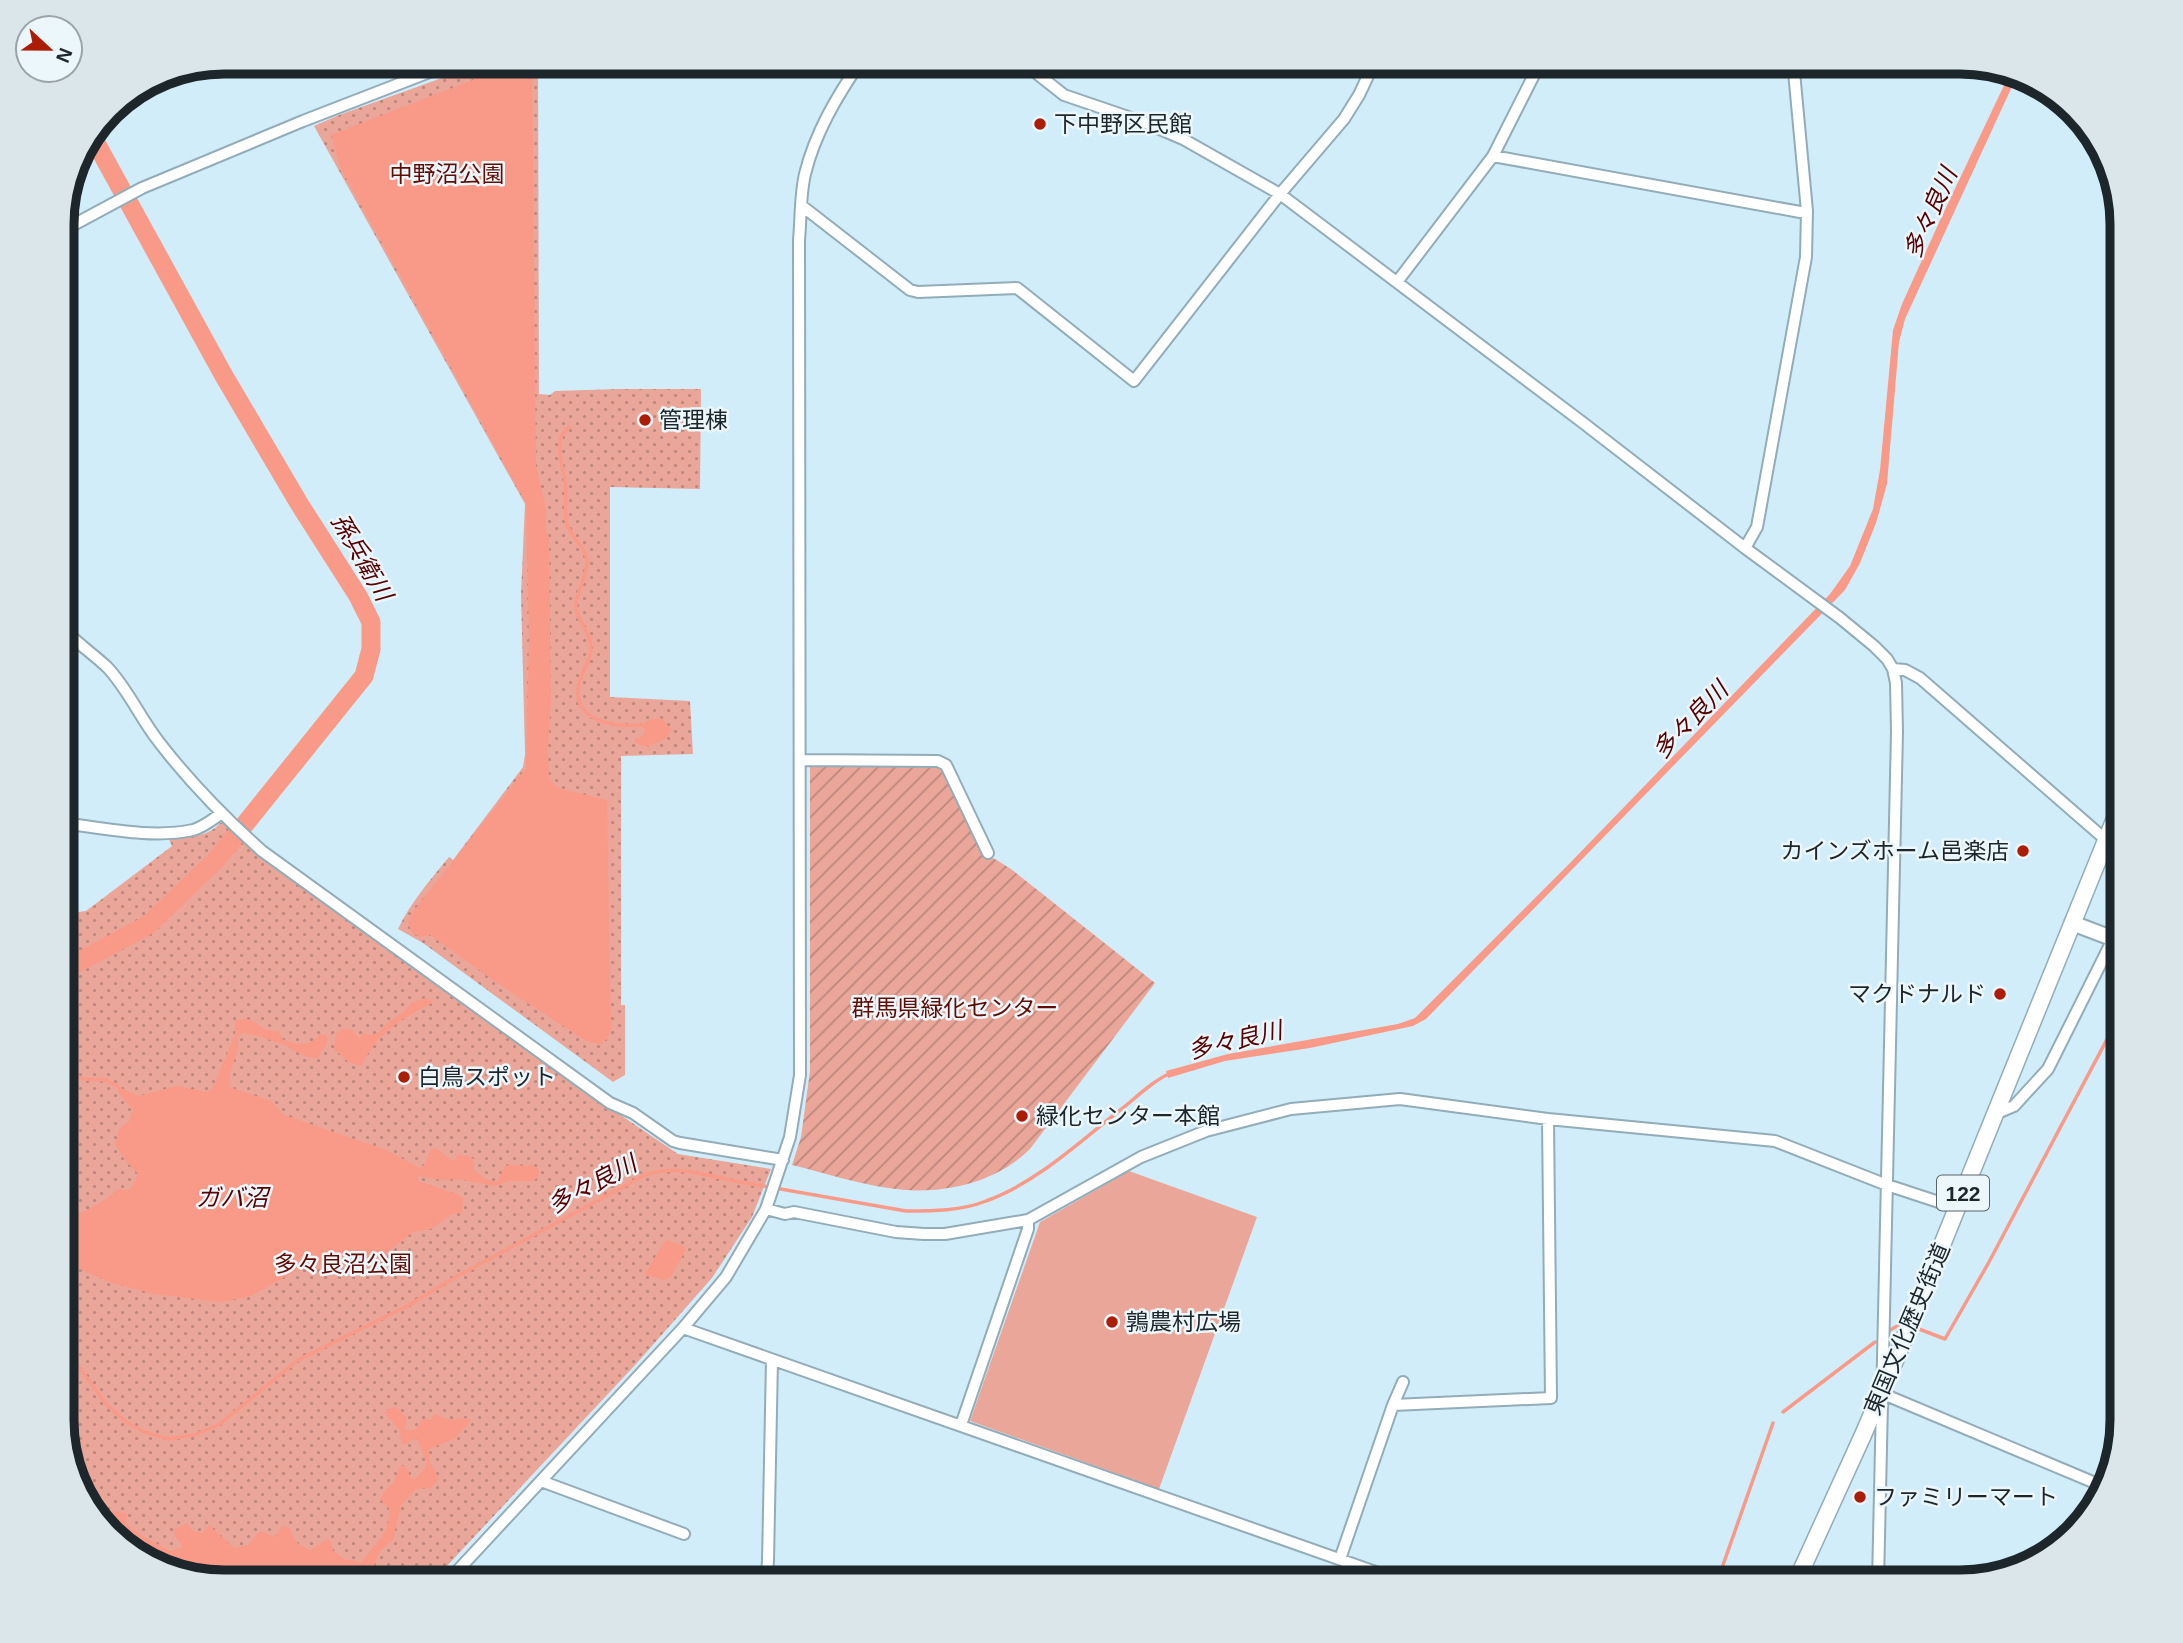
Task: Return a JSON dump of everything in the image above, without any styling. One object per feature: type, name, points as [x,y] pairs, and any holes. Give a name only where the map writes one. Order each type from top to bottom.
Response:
[{"type":"highway","name":"東国文化歴史街道","points":[[1801,1570],[1882,1391],[2110,831]]},
{"type":"main road","points":[[2072,923],[2110,937]]},
{"type":"street","points":[[74,224],[139,190],[303,121],[424,74]]},
{"type":"street","points":[[458,1570],[683,1328],[726,1277],[767,1207],[795,1116],[800,1075],[799,240],[805,175],[837,97],[852,74]]},
{"type":"street","points":[[1037,74],[1064,95],[1146,123],[1182,139],[1280,194],[1840,618],[1874,646],[1893,669],[1896,683],[1897,732],[1878,1570]]},
{"type":"street","points":[[802,206],[910,290],[918,292],[1017,288],[1134,382],[1280,194],[1344,119],[1368,74]]},
{"type":"street","points":[[1397,282],[1493,156],[1534,74]]},
{"type":"street","points":[[1745,548],[1757,527],[1805,257],[1807,211],[1794,74]]},
{"type":"street","points":[[1493,156],[1800,212],[1807,211]]},
{"type":"street","points":[[74,639],[116,678],[157,740],[248,839],[499,1024],[619,1108],[632,1113],[680,1143],[783,1160]]},
{"type":"street","points":[[1893,669],[1906,670],[1920,678],[2106,841]]},
{"type":"street","points":[[800,760],[938,761],[946,765],[988,853]]},
{"type":"street","points":[[74,825],[132,832],[166,832],[194,830],[225,816]]},
{"type":"street","points":[[1995,1114],[2014,1106],[2048,1069],[2110,953]]},
{"type":"street","points":[[767,1207],[785,1214],[794,1212],[896,1232],[946,1234],[1028,1220],[1141,1157],[1206,1131],[1291,1109],[1400,1099],[1548,1119],[1775,1141],[1887,1185],[1957,1208]]},
{"type":"street","points":[[1393,1405],[1551,1398],[1548,1119]]},
{"type":"street","points":[[961,1425],[1028,1229],[1028,1220]]},
{"type":"street","points":[[683,1328],[1371,1570]]},
{"type":"street","points":[[767,1570],[772,1360]]},
{"type":"street","points":[[1340,1559],[1403,1382]]},
{"type":"street","points":[[1882,1391],[1888,1396],[2095,1483]]},
{"type":"street","points":[[541,1481],[684,1534]]},
{"type":"green space","name":"中野沼公園","points":[[453,74],[538,74],[539,394],[618,389],[701,389],[700,489],[610,487],[610,697],[690,701],[693,754],[621,756],[621,1005],[625,1005],[625,1075],[613,1082],[423,943],[398,929],[428,883],[449,857],[453,860],[523,767],[525,754],[521,594],[525,504],[314,126]]},
{"type":"green space","name":"群馬県緑化センター","points":[[810,764],[936,766],[943,769],[983,847],[983,856],[995,859],[1011,869],[1155,983],[1030,1149],[1000,1171],[982,1179],[945,1189],[907,1190],[864,1183],[792,1165],[801,1137],[810,1071]]},
{"type":"green space","name":"多々良沼公園","points":[[224,822],[248,846],[566,1078],[678,1154],[771,1169],[752,1217],[712,1278],[636,1364],[443,1570],[223,1570],[175,1562],[132,1539],[111,1519],[94,1495],[81,1468],[74,1430],[74,912],[86,911],[172,846],[168,837],[203,834]]},
{"type":"green space","name":"鶉農村広場","points":[[1129,1171],[1257,1217],[1159,1489],[970,1421],[1040,1222]]},
{"type":"water","name":"中野沼公園","points":[[488,74],[532,75],[536,466],[546,508],[546,532],[549,536],[549,776],[551,782],[561,789],[607,800],[611,1030],[601,1044],[586,1041],[430,935],[420,937],[412,933],[408,922],[412,913],[526,768],[529,639],[526,503],[340,167],[331,135]]},
{"type":"water","points":[[2006,81],[2013,83],[1905,319],[1899,342],[1887,484],[1876,523],[1860,563],[1845,590],[1426,1019],[1413,1026],[1310,1048],[1225,1061],[1168,1078],[1166,1071],[1228,1054],[1398,1024],[1415,1018],[1569,864],[1830,594],[1850,566],[1873,509],[1880,470],[1893,330],[1942,216]]},
{"type":"water","points":[[661,718],[671,729],[667,738],[647,747],[635,743],[635,739],[645,731],[642,725],[649,720]]},
{"type":"water","points":[[425,998],[434,1002],[392,1027],[375,1044],[361,1066],[348,1062],[334,1049],[336,1034],[342,1029],[353,1030],[360,1038],[363,1033],[379,1033],[411,1003]]},
{"type":"water","name":"ガバ沼","points":[[246,1019],[267,1030],[278,1031],[282,1039],[293,1043],[308,1043],[320,1034],[327,1036],[327,1045],[319,1058],[313,1058],[255,1036],[243,1033],[237,1036],[230,1087],[271,1101],[284,1115],[386,1150],[420,1168],[425,1164],[430,1150],[436,1148],[451,1160],[456,1159],[457,1155],[474,1159],[474,1170],[485,1179],[497,1182],[505,1166],[511,1165],[532,1165],[538,1168],[539,1175],[534,1181],[510,1181],[495,1186],[418,1176],[418,1181],[463,1198],[462,1213],[452,1214],[431,1229],[413,1232],[385,1254],[335,1257],[294,1272],[251,1296],[221,1302],[154,1294],[109,1282],[80,1269],[74,1264],[74,1216],[118,1189],[130,1190],[138,1174],[115,1144],[120,1128],[129,1121],[133,1110],[118,1092],[117,1086],[139,1096],[176,1086],[206,1092],[212,1089],[235,1035],[235,1020]]},
{"type":"water","points":[[666,1240],[684,1246],[686,1250],[670,1278],[664,1280],[646,1275],[645,1273]]},
{"type":"water","points":[[396,1407],[407,1418],[404,1430],[414,1430],[423,1419],[431,1420],[434,1414],[451,1420],[466,1418],[471,1421],[454,1439],[429,1449],[430,1463],[439,1478],[431,1488],[416,1489],[401,1505],[393,1540],[380,1551],[370,1570],[265,1570],[265,1566],[237,1570],[229,1566],[212,1569],[184,1564],[157,1554],[132,1539],[105,1513],[116,1511],[127,1514],[126,1524],[170,1551],[183,1547],[175,1536],[174,1529],[188,1523],[192,1531],[203,1533],[209,1525],[234,1548],[248,1545],[260,1531],[275,1537],[282,1526],[290,1528],[294,1539],[310,1550],[328,1539],[333,1551],[344,1559],[362,1562],[385,1531],[389,1508],[380,1499],[393,1483],[401,1465],[406,1467],[411,1478],[415,1479],[427,1463],[418,1440],[402,1443],[399,1429],[384,1413]]},
{"type":"waterway","name":"孫兵衛川","points":[[74,965],[148,925],[217,859],[364,676],[371,649],[371,622],[358,596],[300,505],[224,376],[96,144]]},
{"type":"waterway","points":[[569,427],[560,441],[566,487],[566,515],[569,529],[584,550],[587,561],[576,608],[591,647],[579,683],[579,700],[583,709],[599,720],[621,725],[642,725]]},
{"type":"waterway","points":[[1919,1329],[1945,1339],[1989,1262],[2110,1034]]},
{"type":"waterway","points":[[74,1071],[83,1079],[106,1080],[117,1086]]},
{"type":"waterway","name":"多々良川","points":[[74,1360],[106,1404],[127,1423],[168,1439],[194,1435],[220,1424],[298,1360],[407,1306],[645,1175],[670,1170],[683,1171],[906,1211],[957,1209],[986,1201],[1022,1184],[1072,1149],[1150,1085],[1171,1073]]},
{"type":"waterway","points":[[1890,1330],[1903,1323]]},
{"type":"waterway","points":[[1783,1412],[1875,1342]]},
{"type":"waterway","points":[[1721,1570],[1773,1423]]},
{"type":"place","name":"下中野区民館","points":[[1040,124]]},
{"type":"place","name":"管理棟","points":[[645,420]]},
{"type":"place","name":"カインズホーム邑楽店","points":[[2023,851]]},
{"type":"place","name":"マクドナルド","points":[[2000,994]]},
{"type":"place","name":"白鳥スポット","points":[[404,1077]]},
{"type":"place","name":"緑化センター本館","points":[[1022,1116]]},
{"type":"place","name":"鶉農村広場","points":[[1112,1322]]},
{"type":"place","name":"ファミリーマート","points":[[1860,1497]]}]
